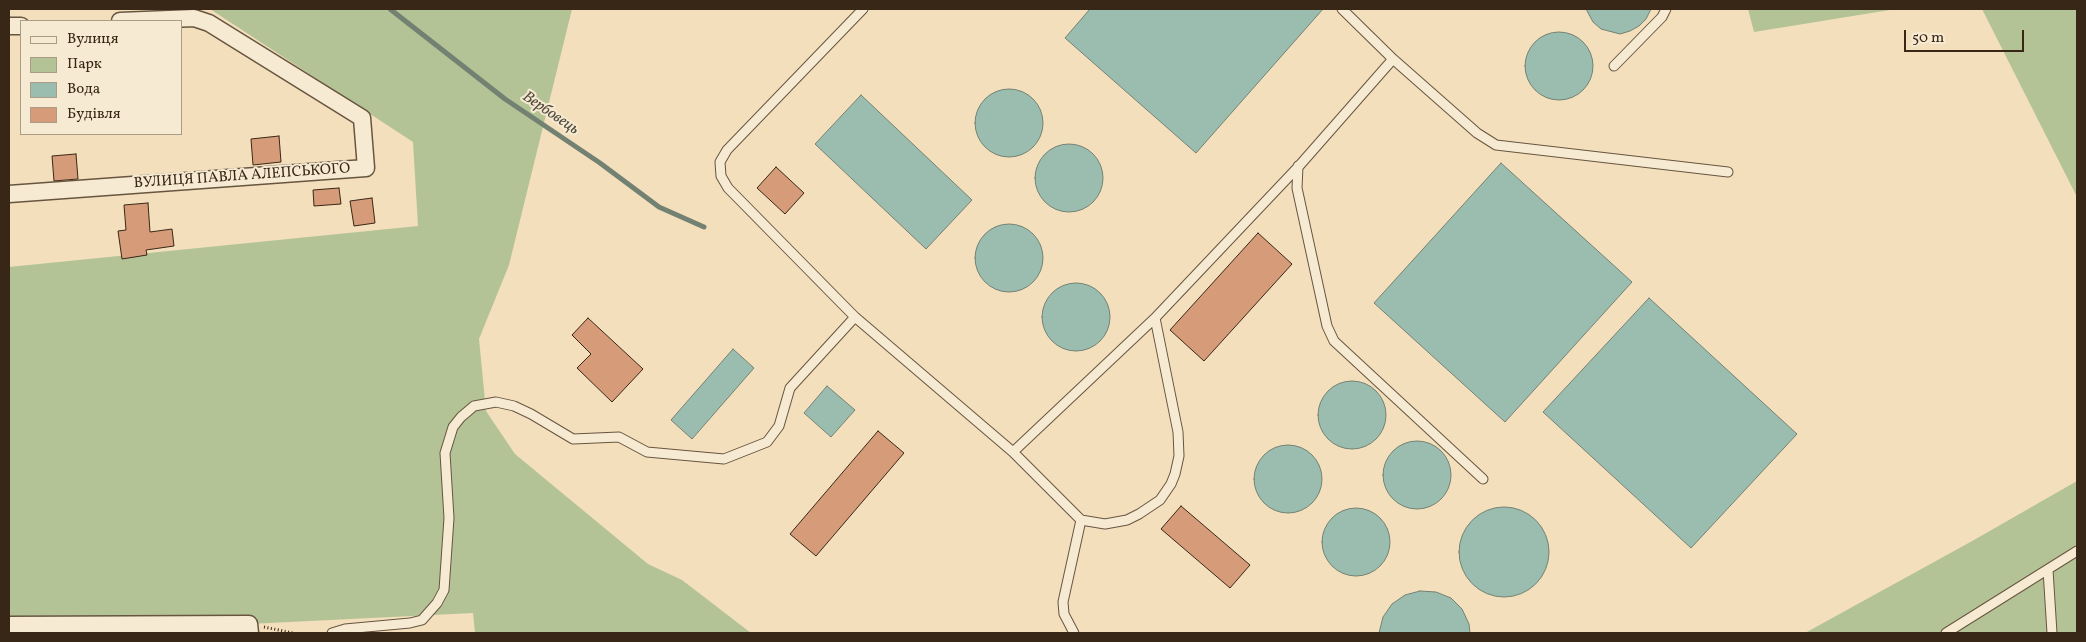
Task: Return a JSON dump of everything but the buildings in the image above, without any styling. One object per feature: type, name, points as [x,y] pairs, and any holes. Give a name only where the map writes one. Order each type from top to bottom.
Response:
[{"type":"street","name":"ВУЛИЦЯ ПАВЛА АЛЕПСЬКОГО","points":[[9,194],[366,168],[362,118],[209,23],[194,18],[145,20]]},
{"type":"street","points":[[9,625],[249,628]]},
{"type":"lane","points":[[863,9],[727,150],[720,162],[721,176],[728,188],[856,317],[1013,452],[1080,520],[1096,524],[1110,524],[1127,520],[1160,500],[1171,484],[1175,474],[1178,456],[1178,432],[1155,318]]},
{"type":"lane","points":[[1342,9],[1393,59],[1476,133],[1496,145],[1728,172]]},
{"type":"lane","points":[[1614,66],[1662,17],[1666,9]]},
{"type":"lane","points":[[1013,452],[1155,318],[1298,166],[1393,59]]},
{"type":"lane","points":[[1298,166],[1297,188],[1327,326],[1334,342],[1482,479]]},
{"type":"lane","points":[[332,633],[344,629],[410,623],[422,620],[438,603],[444,590],[449,518],[445,453],[453,427],[474,406],[496,402],[514,406],[574,439],[619,437],[648,452],[724,459],[767,442],[778,426],[790,388],[856,317]]},
{"type":"lane","points":[[1074,633],[1064,614],[1063,602],[1080,520]]},
{"type":"lane","points":[[1946,633],[2077,552]]},
{"type":"lane","points":[[2048,570],[2052,633]]},
{"type":"path","points":[[249,628],[293,633]]},
{"type":"green space","points":[[210,9],[572,9],[509,265],[479,339],[486,411],[515,454],[648,564],[682,580],[751,633],[475,633],[473,613],[249,624],[9,625],[9,267],[418,226],[413,142]]},
{"type":"green space","points":[[1748,9],[1896,9],[1754,32]]},
{"type":"green space","points":[[1982,9],[2077,9],[2077,197]]},
{"type":"green space","points":[[2077,481],[2077,633],[1805,633],[1974,540]]},
{"type":"water","points":[[1090,9],[1323,9],[1196,153],[1065,38]]},
{"type":"water","points":[[1586,9],[1651,9],[1646,19],[1639,26],[1620,34],[1601,29],[1593,22]]},
{"type":"water","points":[[1559,32],[1572,35],[1583,42],[1590,53],[1593,66],[1590,79],[1583,90],[1572,97],[1559,100],[1546,97],[1535,90],[1528,79],[1525,66],[1528,53],[1535,42],[1546,35]]},
{"type":"water","points":[[1009,89],[1022,92],[1033,99],[1040,110],[1043,123],[1040,136],[1033,147],[1022,154],[1009,157],[996,154],[985,147],[978,136],[975,123],[978,110],[985,99],[996,92]]},
{"type":"water","points":[[861,95],[972,200],[926,249],[815,144]]},
{"type":"water","points":[[1069,144],[1082,147],[1093,154],[1100,165],[1103,178],[1100,191],[1093,202],[1082,209],[1069,212],[1056,209],[1045,202],[1038,191],[1035,178],[1038,165],[1045,154],[1056,147]]},
{"type":"water","points":[[1501,163],[1632,282],[1505,422],[1374,303]]},
{"type":"water","points":[[1009,224],[1022,227],[1033,234],[1040,245],[1043,258],[1040,271],[1033,282],[1022,289],[1009,292],[996,289],[985,282],[978,271],[975,258],[978,245],[985,234],[996,227]]},
{"type":"water","points":[[1076,283],[1089,286],[1100,293],[1107,304],[1110,317],[1107,330],[1100,341],[1089,348],[1076,351],[1063,348],[1052,341],[1045,330],[1042,317],[1045,304],[1052,293],[1063,286]]},
{"type":"water","points":[[1649,298],[1797,434],[1691,548],[1543,412]]},
{"type":"water","points":[[733,349],[754,368],[692,439],[671,420]]},
{"type":"water","points":[[1352,381],[1365,384],[1376,391],[1383,402],[1386,415],[1383,428],[1376,439],[1365,446],[1352,449],[1339,446],[1328,439],[1321,428],[1318,415],[1321,402],[1328,391],[1339,384]]},
{"type":"water","points":[[827,386],[855,410],[831,437],[804,413]]},
{"type":"water","points":[[1417,441],[1430,444],[1441,451],[1448,462],[1451,475],[1448,488],[1441,499],[1430,506],[1417,509],[1404,506],[1393,499],[1386,488],[1383,475],[1386,462],[1393,451],[1404,444]]},
{"type":"water","points":[[1288,445],[1301,448],[1312,455],[1319,466],[1322,479],[1319,492],[1312,503],[1301,510],[1288,513],[1275,510],[1264,503],[1257,492],[1254,479],[1257,466],[1264,455],[1275,448]]},
{"type":"water","points":[[1495,507],[1513,507],[1529,514],[1542,527],[1549,543],[1549,561],[1542,577],[1529,590],[1513,597],[1495,597],[1479,590],[1466,577],[1459,561],[1459,543],[1466,527],[1479,514]]},
{"type":"water","points":[[1356,508],[1369,511],[1380,518],[1387,529],[1390,542],[1387,555],[1380,566],[1369,573],[1356,576],[1343,573],[1332,566],[1325,555],[1322,542],[1325,529],[1332,518],[1343,511]]},
{"type":"water","points":[[1420,591],[1436,592],[1451,598],[1462,609],[1469,624],[1470,633],[1379,633],[1383,617],[1392,604],[1405,595]]},
{"type":"waterway","name":"Вербовець","points":[[390,9],[505,99],[600,163],[659,207],[704,227]]}]
